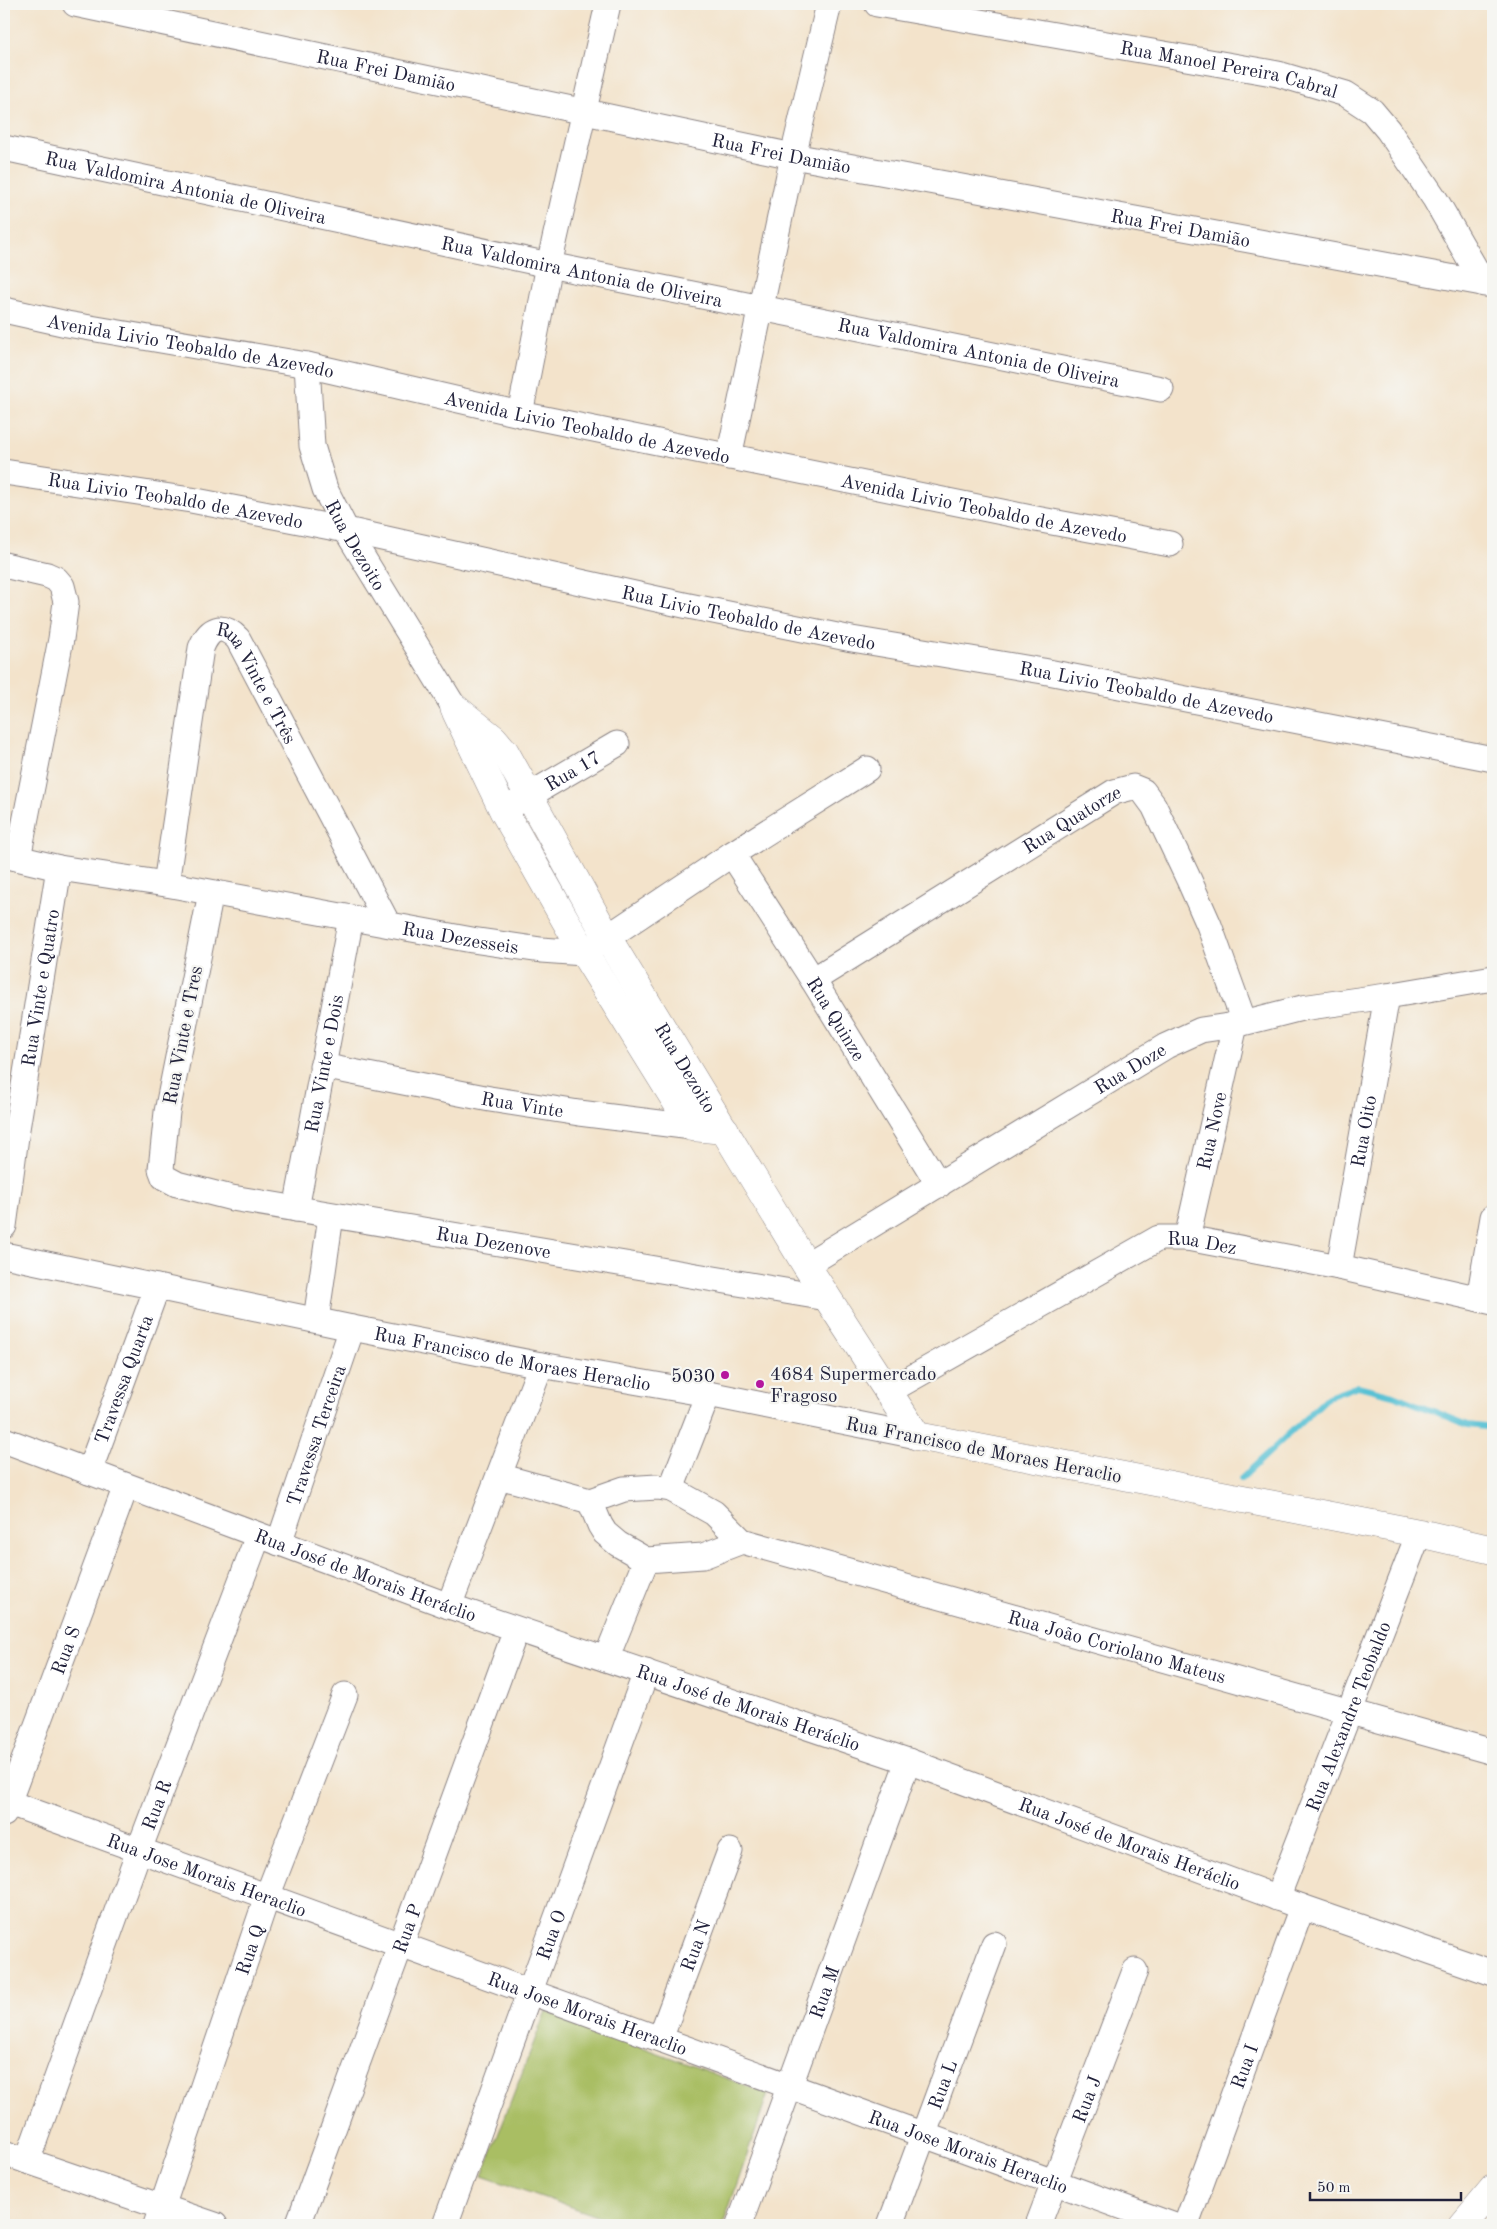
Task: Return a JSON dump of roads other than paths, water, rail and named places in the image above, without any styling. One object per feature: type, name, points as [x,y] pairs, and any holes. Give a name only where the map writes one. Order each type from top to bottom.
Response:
[{"type":"street","name":"Rua Frei Damião","points":[[74,4],[793,156],[1488,285]]},
{"type":"street","points":[[520,414],[549,265],[582,112],[608,4]]},
{"type":"street","points":[[729,457],[793,156],[829,4]]},
{"type":"street","name":"Rua Manoel Pereira Cabral","points":[[877,4],[1278,74],[1346,94],[1372,111],[1388,130],[1435,199],[1488,285]]},
{"type":"street","name":"Rua Valdomira Antonia de Oliveira","points":[[4,148],[549,265],[1161,389]]},
{"type":"street","name":"Avenida Livio Teobaldo de Azevedo","points":[[4,310],[67,324],[307,365],[520,414],[1036,519],[1170,544]]},
{"type":"street","name":"Rua Dezoito","points":[[307,365],[309,424],[314,458],[324,489],[346,530],[454,707],[503,810],[584,953],[692,1127]]},
{"type":"street","name":"Rua Livio Teobaldo de Azevedo","points":[[4,472],[192,500],[346,530],[684,605],[834,635],[1044,671],[1493,759]]},
{"type":"street","points":[[4,565],[47,575],[56,579],[62,586],[66,602],[61,639],[11,857]]},
{"type":"street","name":"Rua Vinte e Três","points":[[166,884],[201,648],[207,636],[215,629],[223,630],[238,640],[388,924]]},
{"type":"street","name":"Rua Dezoito","points":[[454,707],[494,739],[505,752],[608,937],[806,1265],[917,1436]]},
{"type":"street","name":"Rua 17","points":[[503,810],[616,744]]},
{"type":"street","points":[[584,953],[732,854],[867,769]]},
{"type":"street","name":"Rua Quatorze","points":[[814,980],[1114,792],[1134,786],[1149,798],[1209,925],[1240,1023]]},
{"type":"street","name":"Rua Quinze","points":[[732,854],[814,980],[939,1185]]},
{"type":"street","name":"Rua Dezesseis","points":[[11,857],[59,868],[166,884],[472,940],[541,950],[584,953]]},
{"type":"street","name":"Rua Vinte e Quatro","points":[[4,1226],[7,1181],[59,868]]},
{"type":"street","name":"Rua Vinte e Tres","points":[[164,1177],[161,1169],[161,1155],[167,1112],[211,893]]},
{"type":"street","name":"Rua Vinte e Dois","points":[[296,1209],[351,918]]},
{"type":"street","name":"Rua Doze","points":[[806,1265],[1166,1046],[1201,1030],[1302,1008],[1493,978]]},
{"type":"street","name":"Rua Oito","points":[[1339,1267],[1387,996]]},
{"type":"street","name":"Rua Nove","points":[[1187,1238],[1240,1023]]},
{"type":"street","name":"Rua Vinte","points":[[322,1066],[490,1099],[579,1113],[725,1130]]},
{"type":"street","name":"Rua Dezenove","points":[[164,1177],[177,1184],[203,1192],[331,1216],[827,1298]]},
{"type":"street","points":[[316,1320],[331,1216]]},
{"type":"street","points":[[1486,1300],[1493,1217]]},
{"type":"street","name":"Rua Dez","points":[[887,1392],[1159,1238],[1187,1238],[1339,1267],[1486,1300]]},
{"type":"street","name":"Rua Francisco de Moraes Heraclio","points":[[4,1255],[352,1328],[708,1394],[1493,1550]]},
{"type":"street","name":"Travessa Quarta","points":[[89,1472],[157,1287]]},
{"type":"street","name":"Travessa Terceira","points":[[268,1539],[352,1328]]},
{"type":"street","points":[[448,1606],[541,1364]]},
{"type":"street","points":[[671,1489],[708,1394]]},
{"type":"street","name":"Rua José de Morais Heráclio","points":[[4,1440],[448,1606],[908,1761],[1276,1898],[1493,1973]]},
{"type":"street","points":[[499,1476],[590,1501],[605,1533],[618,1544],[646,1560],[703,1556],[742,1541]]},
{"type":"street","name":"Rua S","points":[[5,1806],[126,1486]]},
{"type":"street","name":"Rua João Coriolano Mateus","points":[[590,1501],[624,1489],[656,1487],[671,1489],[714,1513],[742,1541],[1493,1752]]},
{"type":"street","name":"Rua Alexandre Teobaldo","points":[[1276,1898],[1419,1534]]},
{"type":"street","name":"Rua R","points":[[15,2157],[139,1850],[268,1539]]},
{"type":"street","points":[[606,1659],[646,1560]]},
{"type":"street","name":"Rua P","points":[[298,2225],[516,1630]]},
{"type":"street","name":"Rua O","points":[[445,2225],[646,1672]]},
{"type":"street","name":"Rua Q","points":[[159,2216],[267,1897],[344,1695]]},
{"type":"street","name":"Rua M","points":[[740,2225],[908,1761]]},
{"type":"street","name":"Rua Jose Morais Heraclio","points":[[5,1806],[139,1850],[1172,2225]]},
{"type":"street","name":"Rua N","points":[[660,2039],[730,1851]]},
{"type":"street","name":"Rua I","points":[[1186,2225],[1302,1907]]},
{"type":"street","name":"Rua L","points":[[890,2225],[994,1944]]},
{"type":"street","name":"Rua J","points":[[1038,2225],[1135,1971]]},
{"type":"street","points":[[15,2157],[159,2216],[215,2225]]},
{"type":"street","points":[[1463,2225],[1493,2189]]},
{"type":"waterway","points":[[1241,1479],[1328,1397],[1358,1386],[1393,1395],[1468,1425],[1493,1428]]},
{"type":"place","name":"5030","points":[[725,1375]]},
{"type":"place","name":"4684 Supermercado Fragoso","points":[[760,1384]]}]
